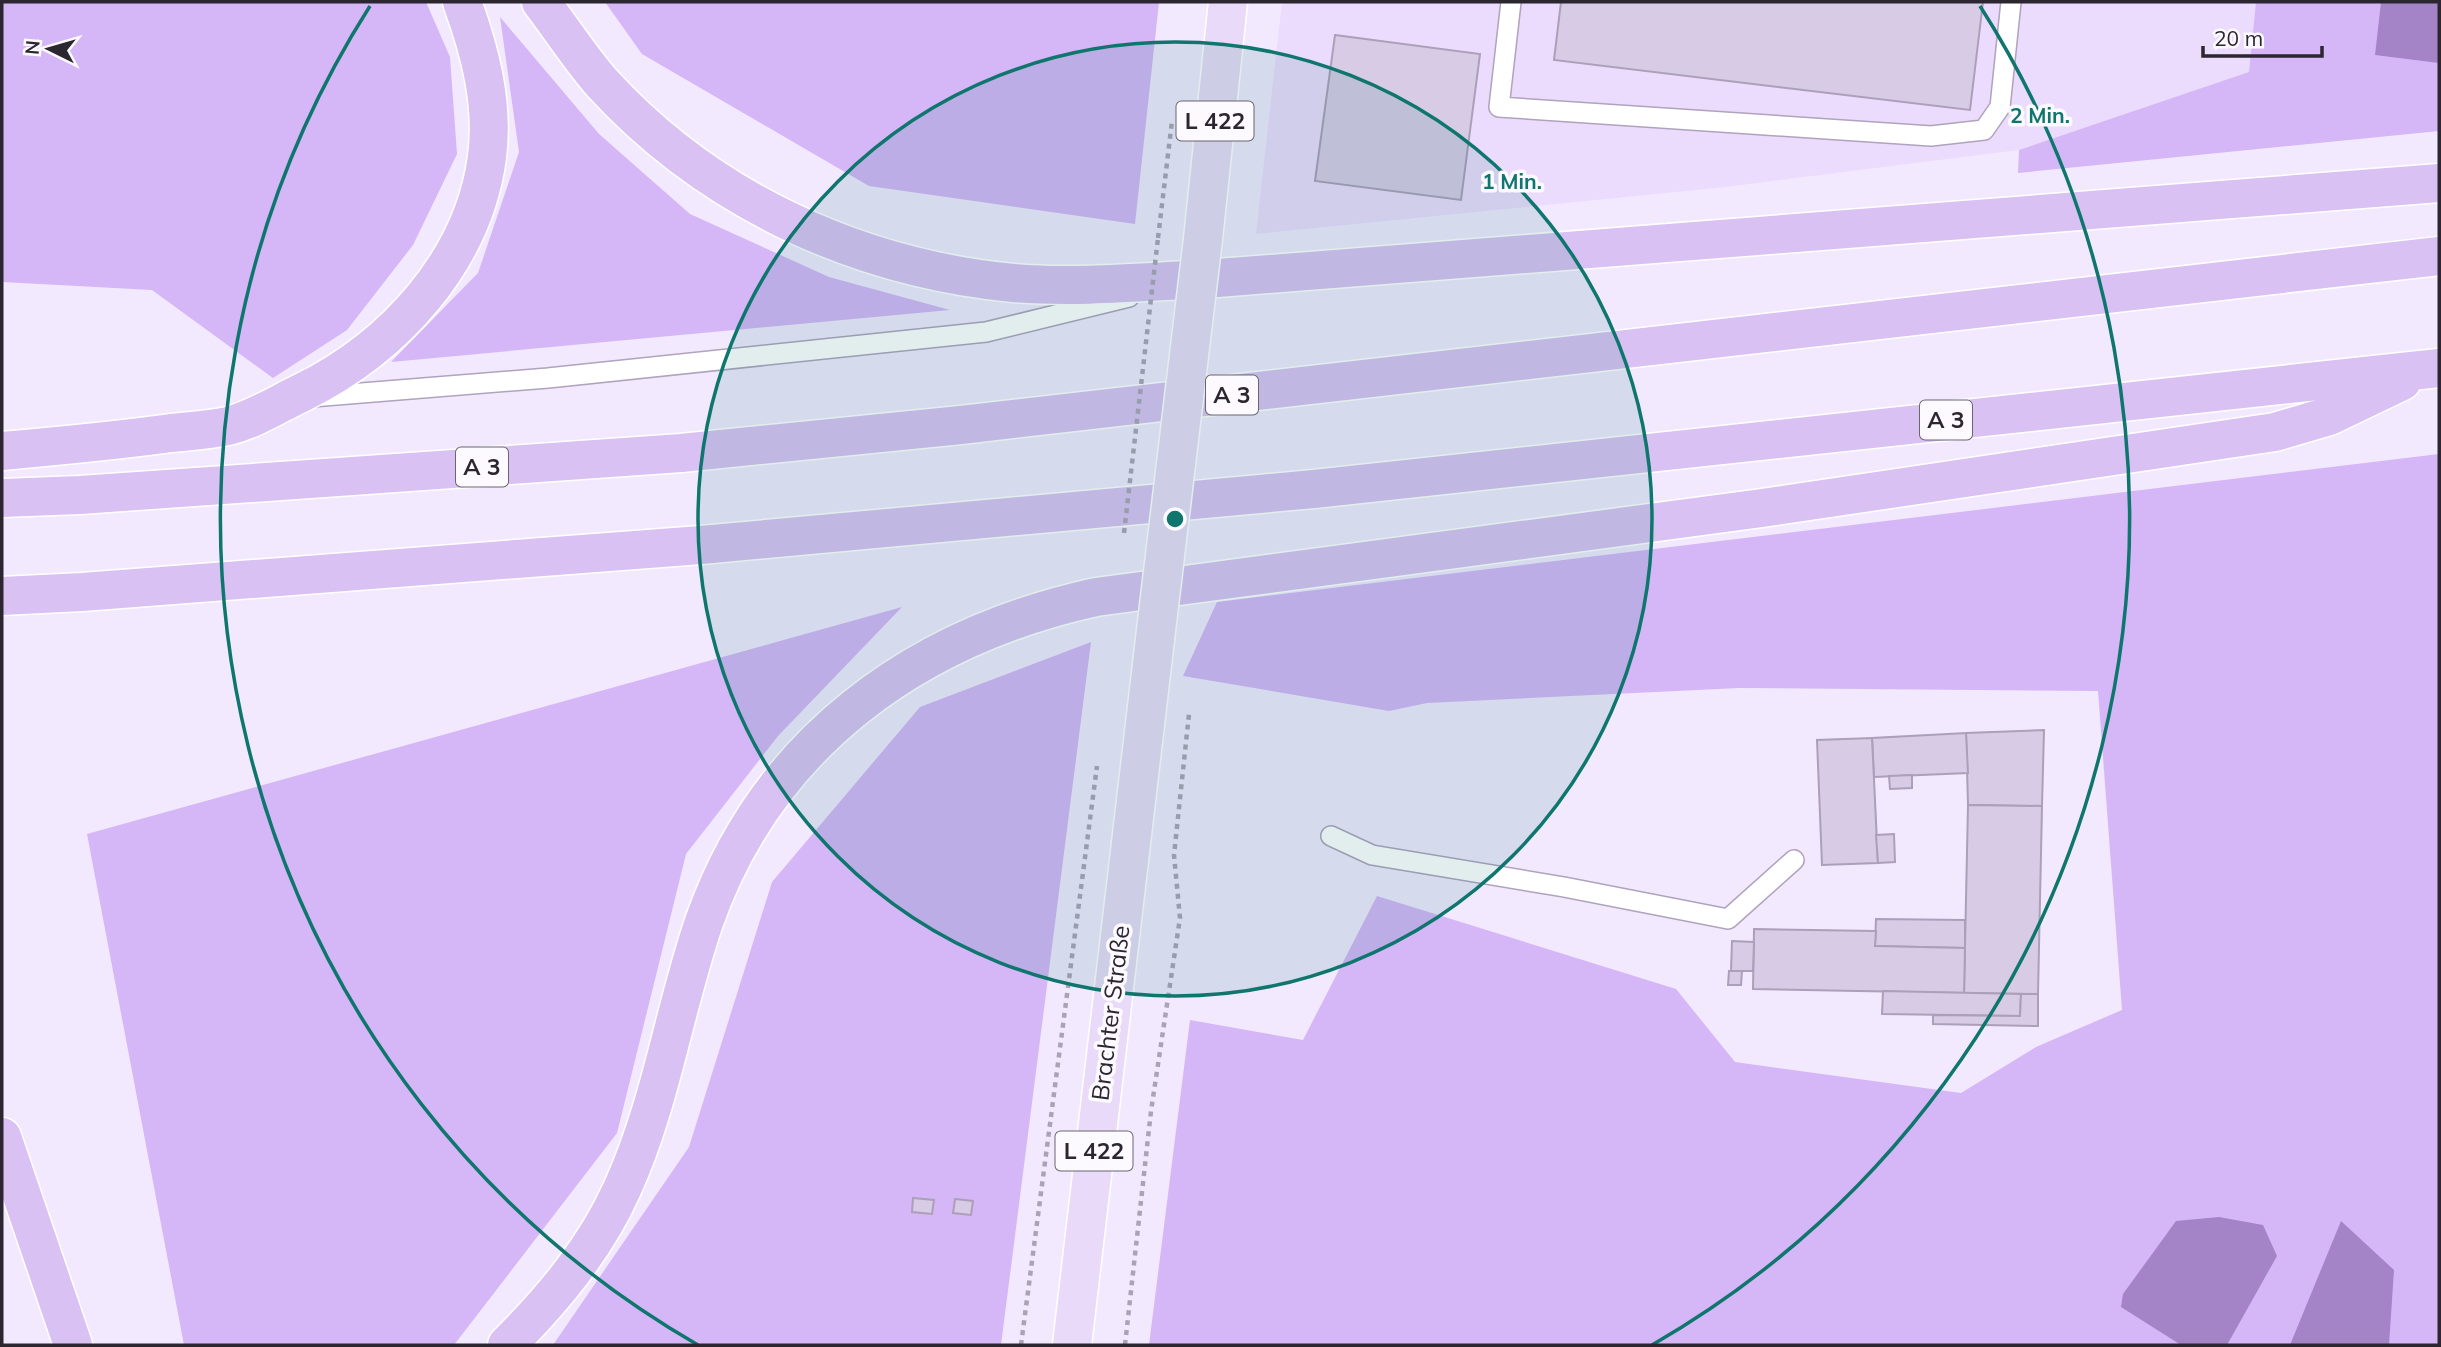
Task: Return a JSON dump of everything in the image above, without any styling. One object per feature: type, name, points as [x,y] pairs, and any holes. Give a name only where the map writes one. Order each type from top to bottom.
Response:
[{"type":"highway","points":[[2,451],[230,426],[331,378],[413,311],[448,264],[475,213],[487,156],[487,102],[479,49],[462,2]]},
{"type":"highway","points":[[541,2],[601,81],[649,129],[708,175],[766,210],[827,240],[934,271],[1014,283],[1092,284],[1205,279],[2439,183]]},
{"type":"highway","name":"A 3","points":[[2,498],[80,495],[695,452],[1302,388],[2439,256]]},
{"type":"highway","points":[[507,1345],[548,1303],[577,1265],[622,1189],[655,1093],[704,924],[732,855],[751,819],[785,776],[834,725],[909,669],[955,646],[1041,612],[1096,597],[1735,512],[2275,432],[2329,416],[2433,369]]},
{"type":"highway","name":"A 3","points":[[2,596],[701,545],[1300,490],[2433,369]]},
{"type":"highway","points":[[2,1137],[73,1345]]},
{"type":"main road","name":"Brachter Straße","points":[[1072,1345],[1203,239],[1228,2]]},
{"type":"lane","points":[[1511,2],[1499,107],[1931,136],[1984,130],[2000,107],[2011,2]]},
{"type":"lane","points":[[289,399],[548,377],[986,332],[1205,279]]},
{"type":"lane","points":[[1331,836],[1372,855],[1564,887],[1728,919],[1794,860]]},
{"type":"path","points":[[1124,536],[1158,238]]},
{"type":"path","points":[[1125,1345],[1151,1111],[1180,918],[1174,855],[1190,710]]},
{"type":"path","points":[[1021,1345],[1098,754]]},
{"type":"shaded area","points":[[2,2],[426,2],[450,57],[457,154],[413,245],[347,330],[273,378],[152,290],[2,282]]},
{"type":"shaded area","points":[[605,2],[1159,2],[1135,224],[869,186],[642,54]]},
{"type":"shaded area","points":[[1282,2],[2256,2],[2249,72],[2019,150],[1725,187],[1256,234]]},
{"type":"shaded area","points":[[2256,2],[2439,2],[2439,131],[2018,173],[2019,150],[2249,72]]},
{"type":"shaded area","points":[[2381,2],[2439,2],[2439,63],[2375,55]]},
{"type":"shaded area","points":[[500,17],[599,134],[690,214],[829,277],[950,310],[391,362],[478,273],[519,152]]},
{"type":"shaded area","points":[[2439,454],[2439,1345],[1149,1345],[1190,1020],[1303,1040],[1377,896],[1676,989],[1735,1062],[1961,1093],[2036,1047],[2122,1010],[2098,691],[1739,688],[1427,703],[1389,711],[1183,676],[1217,602]]},
{"type":"shaded area","points":[[902,607],[778,736],[686,854],[617,1133],[454,1345],[184,1345],[87,834]]},
{"type":"shaded area","points":[[1091,642],[1001,1345],[553,1345],[689,1147],[772,882],[920,707]]},
{"type":"shaded area","points":[[2219,1217],[2263,1225],[2277,1256],[2227,1345],[2181,1345],[2121,1307],[2123,1294],[2176,1221]]},
{"type":"shaded area","points":[[2341,1221],[2394,1270],[2389,1345],[2290,1345]]},
{"type":"building","points":[[1561,2],[1983,2],[1970,110],[1554,60]]},
{"type":"building","points":[[1335,35],[1480,54],[1461,200],[1315,181]]},
{"type":"building","points":[[2044,730],[2042,806],[1968,805],[1966,733]]},
{"type":"building","points":[[1966,733],[1968,773],[1874,777],[1872,738]]},
{"type":"building","points":[[1872,738],[1878,863],[1822,865],[1817,740]]},
{"type":"building","points":[[1912,775],[1912,788],[1890,789],[1889,776]]},
{"type":"building","points":[[1968,805],[2042,806],[2038,994],[1964,993]]},
{"type":"building","points":[[1894,834],[1895,862],[1878,863],[1876,835]]},
{"type":"building","points":[[1876,919],[1965,920],[1965,948],[1875,946]]},
{"type":"building","points":[[1754,929],[1876,931],[1875,946],[1965,948],[1964,993],[1753,989]]},
{"type":"building","points":[[1732,941],[1754,942],[1753,971],[1731,971]]},
{"type":"building","points":[[1729,971],[1742,971],[1741,985],[1728,985]]},
{"type":"building","points":[[1883,991],[2021,994],[2020,1016],[1882,1014]]},
{"type":"building","points":[[2021,994],[2038,994],[2038,1026],[1933,1024],[1933,1015],[2020,1016]]},
{"type":"building","points":[[913,1198],[934,1200],[932,1214],[912,1212]]},
{"type":"building","points":[[955,1199],[973,1201],[971,1215],[953,1213]]}]
